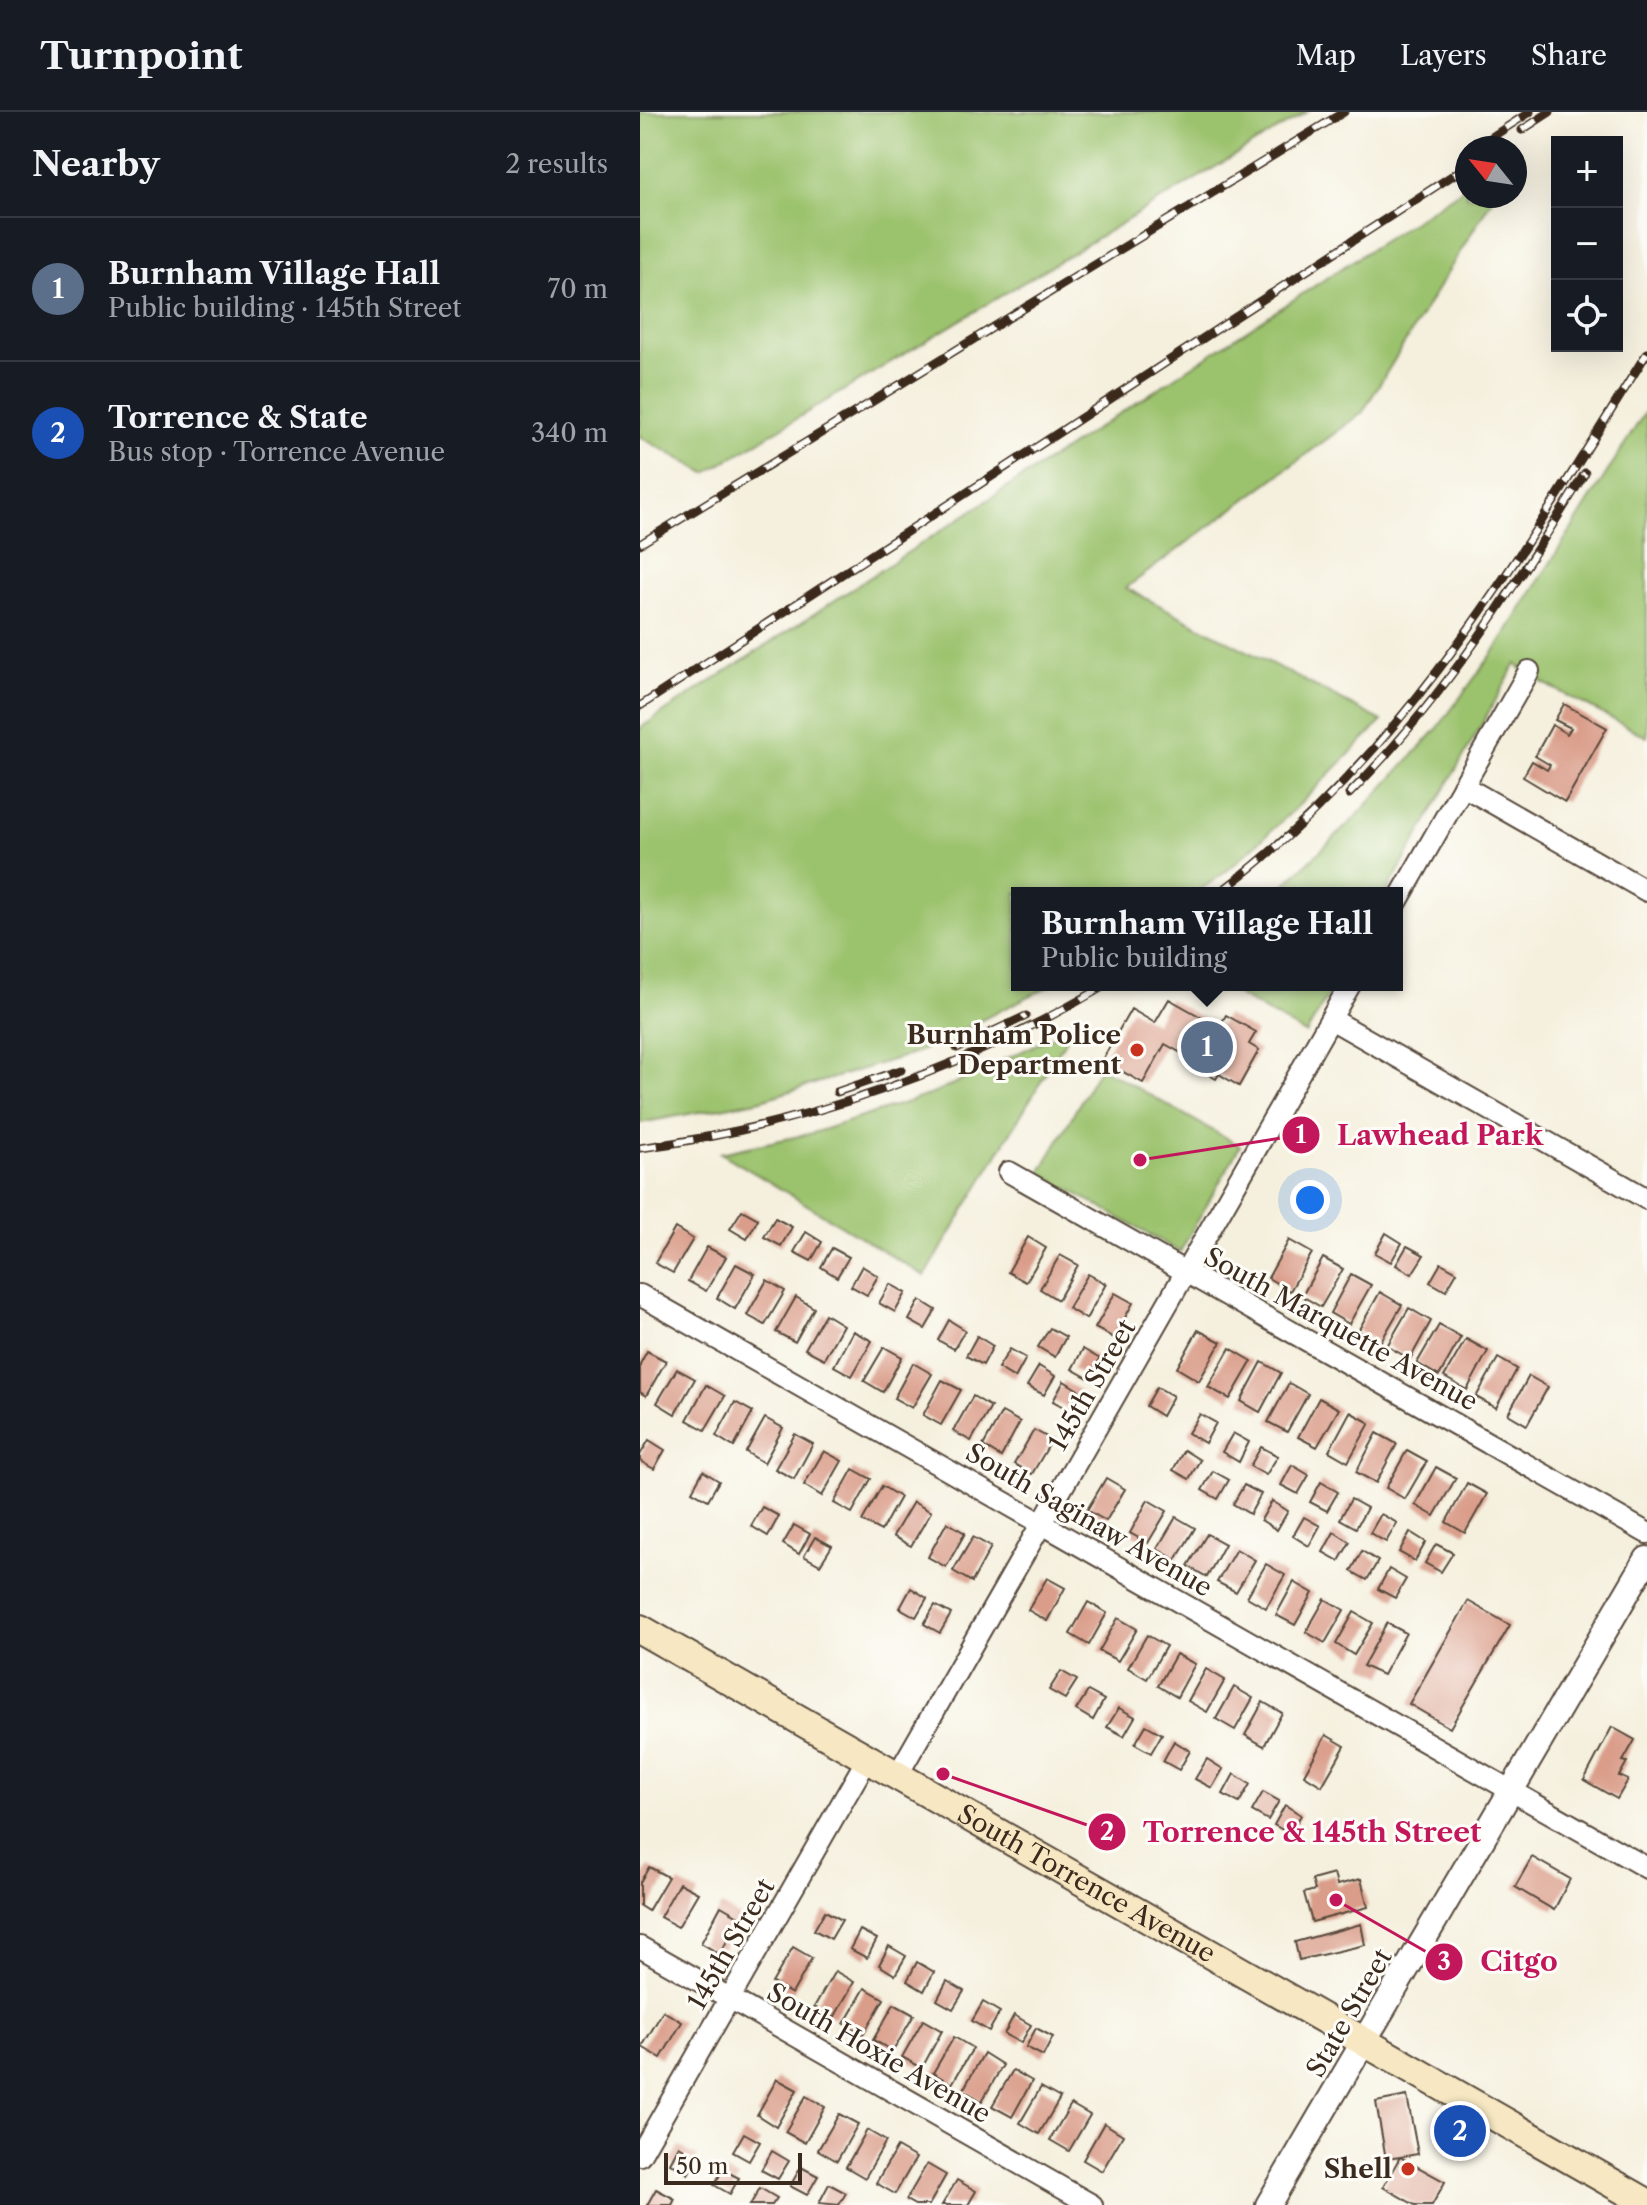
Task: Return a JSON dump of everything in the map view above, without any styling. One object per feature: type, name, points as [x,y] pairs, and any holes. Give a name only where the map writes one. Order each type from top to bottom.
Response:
[{"type":"main road","name":"South Torrence Avenue","points":[[640,1629],[1647,2203]]},
{"type":"street","points":[[1403,891],[1529,671]]},
{"type":"street","points":[[1463,786],[1647,891]]},
{"type":"street","name":"145th Street","points":[[897,1776],[1347,991]]},
{"type":"street","points":[[1331,1019],[1647,1199]]},
{"type":"street","name":"South Marquette Avenue","points":[[1009,1172],[1647,1533]]},
{"type":"street","name":"South Saginaw Avenue","points":[[640,1295],[1647,1868]]},
{"type":"street","name":"State Street","points":[[1268,2205],[1647,1559]]},
{"type":"street","name":"145th Street","points":[[640,2155],[867,1759]]},
{"type":"street","name":"South Hoxie Avenue","points":[[640,1947],[1092,2205]]},
{"type":"green space","points":[[640,112],[1307,112],[706,473],[640,437]]},
{"type":"green space","points":[[1455,194],[1455,208],[1487,208],[1362,413],[1126,588],[1382,721],[1297,807],[1228,870],[1204,887],[1011,887],[1011,991],[1039,991],[918,1052],[758,1101],[640,1123],[640,728]]},
{"type":"green space","points":[[1647,409],[1647,737],[1528,675],[1516,664],[1389,887],[1282,887],[1356,817],[1437,729],[1498,646]]},
{"type":"green space","points":[[1231,991],[1331,991],[1306,1034]]},
{"type":"green space","points":[[1074,1026],[925,1276],[721,1153],[813,1133],[935,1093]]},
{"type":"green space","points":[[1100,1067],[1240,1146],[1180,1252],[1040,1173]]},
{"type":"building","points":[[1564,704],[1607,728],[1565,802],[1523,777],[1532,761],[1547,770],[1550,765],[1535,756],[1552,725],[1567,734],[1571,728],[1555,720]]},
{"type":"building","points":[[1169,999],[1219,1027],[1226,1015],[1256,1032],[1249,1044],[1259,1050],[1239,1086],[1219,1074],[1216,1079],[1196,1067],[1199,1063],[1165,1044],[1143,1083],[1102,1060],[1131,1009],[1155,1023]]},
{"type":"building","points":[[742,1210],[758,1219],[747,1239],[730,1229]]},
{"type":"building","points":[[775,1218],[792,1227],[781,1246],[764,1237]]},
{"type":"building","points":[[675,1228],[693,1239],[673,1273],[655,1263]]},
{"type":"building","points":[[806,1232],[822,1242],[811,1261],[794,1252]]},
{"type":"building","points":[[1386,1233],[1402,1243],[1391,1262],[1375,1253]]},
{"type":"building","points":[[1028,1237],[1046,1248],[1026,1282],[1008,1272]]},
{"type":"building","points":[[1289,1240],[1312,1253],[1290,1291],[1268,1278]]},
{"type":"building","points":[[1407,1246],[1424,1255],[1412,1274],[1396,1265]]},
{"type":"building","points":[[707,1247],[726,1257],[706,1291],[688,1281]]},
{"type":"building","points":[[832,1248],[849,1257],[837,1277],[821,1267]]},
{"type":"building","points":[[1060,1255],[1078,1265],[1058,1300],[1040,1289]]},
{"type":"building","points":[[1323,1258],[1343,1269],[1321,1307],[1302,1296]]},
{"type":"building","points":[[1441,1263],[1457,1272],[1446,1291],[1430,1282]]},
{"type":"building","points":[[736,1264],[755,1274],[735,1309],[717,1298]]},
{"type":"building","points":[[862,1266],[878,1276],[867,1295],[851,1286]]},
{"type":"building","points":[[1088,1274],[1106,1284],[1086,1319],[1068,1308]]},
{"type":"building","points":[[1351,1274],[1371,1285],[1349,1324],[1330,1313]]},
{"type":"building","points":[[767,1280],[785,1291],[765,1325],[747,1315]]},
{"type":"building","points":[[890,1284],[906,1293],[895,1312],[879,1303]]},
{"type":"building","points":[[1380,1292],[1402,1305],[1380,1343],[1358,1331]]},
{"type":"building","points":[[1115,1293],[1133,1303],[1114,1338],[1095,1328]]},
{"type":"building","points":[[796,1297],[814,1308],[795,1342],[776,1332]]},
{"type":"building","points":[[920,1300],[936,1310],[925,1329],[909,1320]]},
{"type":"building","points":[[1409,1308],[1431,1321],[1410,1359],[1387,1346]]},
{"type":"building","points":[[825,1314],[843,1325],[824,1359],[805,1349]]},
{"type":"building","points":[[949,1320],[965,1330],[954,1349],[938,1340]]},
{"type":"building","points":[[1439,1325],[1461,1337],[1439,1376],[1417,1363]]},
{"type":"building","points":[[1050,1328],[1066,1337],[1055,1357],[1038,1347]]},
{"type":"building","points":[[1198,1330],[1221,1342],[1199,1381],[1177,1368]]},
{"type":"building","points":[[853,1331],[872,1341],[852,1376],[834,1366]]},
{"type":"building","points":[[977,1336],[993,1346],[983,1365],[966,1356]]},
{"type":"building","points":[[1466,1339],[1488,1351],[1467,1390],[1444,1377]]},
{"type":"building","points":[[884,1347],[902,1357],[883,1392],[864,1381]]},
{"type":"building","points":[[1230,1348],[1252,1361],[1230,1399],[1208,1387]]},
{"type":"building","points":[[1010,1349],[1026,1358],[1015,1378],[998,1368]]},
{"type":"building","points":[[1083,1349],[1100,1359],[1088,1378],[1072,1369]]},
{"type":"building","points":[[647,1351],[666,1361],[646,1396],[640,1392],[640,1364]]},
{"type":"building","points":[[1498,1358],[1517,1369],[1496,1408],[1476,1397]]},
{"type":"building","points":[[1262,1362],[1281,1373],[1260,1412],[1241,1401]]},
{"type":"building","points":[[913,1363],[932,1374],[912,1408],[894,1398]]},
{"type":"building","points":[[1039,1366],[1055,1376],[1044,1395],[1027,1386]]},
{"type":"building","points":[[677,1369],[695,1379],[675,1414],[657,1403]]},
{"type":"building","points":[[1529,1376],[1548,1387],[1527,1425],[1508,1414]]},
{"type":"building","points":[[942,1380],[961,1390],[941,1425],[923,1415]]},
{"type":"building","points":[[1064,1381],[1080,1391],[1069,1410],[1053,1401]]},
{"type":"building","points":[[1289,1383],[1308,1394],[1287,1432],[1268,1422]]},
{"type":"building","points":[[706,1385],[725,1396],[705,1430],[687,1420]]},
{"type":"building","points":[[1157,1387],[1173,1396],[1162,1416],[1146,1406]]},
{"type":"building","points":[[973,1396],[991,1407],[971,1441],[953,1431]]},
{"type":"building","points":[[1319,1398],[1339,1409],[1317,1447],[1298,1437]]},
{"type":"building","points":[[735,1402],[753,1412],[734,1447],[716,1436]]},
{"type":"building","points":[[1002,1412],[1020,1422],[1001,1457],[983,1446]]},
{"type":"building","points":[[1350,1412],[1370,1423],[1348,1462],[1329,1451]]},
{"type":"building","points":[[1200,1414],[1216,1423],[1205,1443],[1188,1433]]},
{"type":"building","points":[[765,1418],[783,1428],[764,1463],[746,1452]]},
{"type":"building","points":[[1034,1430],[1052,1440],[1032,1474],[1014,1464]]},
{"type":"building","points":[[1233,1433],[1249,1442],[1239,1462],[1222,1452]]},
{"type":"building","points":[[1377,1433],[1397,1444],[1376,1483],[1356,1472]]},
{"type":"building","points":[[795,1434],[813,1444],[794,1479],[775,1469]]},
{"type":"building","points":[[649,1440],[665,1450],[654,1469],[640,1461]]},
{"type":"building","points":[[1261,1447],[1278,1456],[1266,1475],[1250,1466]]},
{"type":"building","points":[[1184,1450],[1200,1460],[1189,1479],[1173,1470]]},
{"type":"building","points":[[1407,1450],[1427,1461],[1405,1499],[1386,1488]]},
{"type":"building","points":[[824,1451],[842,1461],[822,1496],[804,1485]]},
{"type":"building","points":[[1292,1465],[1309,1475],[1298,1494],[1281,1485]]},
{"type":"building","points":[[1436,1467],[1456,1478],[1434,1516],[1415,1505]]},
{"type":"building","points":[[853,1469],[871,1479],[852,1513],[834,1503]]},
{"type":"building","points":[[703,1471],[719,1481],[708,1500],[692,1491]]},
{"type":"building","points":[[1213,1471],[1229,1480],[1218,1499],[1202,1490]]},
{"type":"building","points":[[1106,1478],[1125,1489],[1106,1521],[1087,1510]]},
{"type":"building","points":[[1321,1482],[1338,1492],[1327,1511],[1310,1502]]},
{"type":"building","points":[[1467,1483],[1487,1494],[1465,1533],[1446,1522]]},
{"type":"building","points":[[1244,1485],[1261,1494],[1250,1514],[1233,1504]]},
{"type":"building","points":[[882,1486],[900,1497],[881,1531],[862,1521]]},
{"type":"building","points":[[1351,1499],[1367,1508],[1356,1528],[1340,1519]]},
{"type":"building","points":[[1148,1500],[1167,1511],[1148,1543],[1130,1533]]},
{"type":"building","points":[[1272,1501],[1288,1511],[1277,1530],[1261,1520]]},
{"type":"building","points":[[913,1502],[931,1512],[911,1546],[893,1536]]},
{"type":"building","points":[[762,1507],[779,1516],[768,1536],[751,1526]]},
{"type":"building","points":[[1381,1514],[1397,1523],[1386,1542],[1370,1533]]},
{"type":"building","points":[[1176,1517],[1195,1528],[1176,1560],[1157,1549]]},
{"type":"building","points":[[1304,1517],[1320,1526],[1309,1546],[1293,1536]]},
{"type":"building","points":[[947,1522],[965,1533],[946,1567],[928,1557]]},
{"type":"building","points":[[794,1525],[810,1534],[799,1554],[783,1544]]},
{"type":"building","points":[[1334,1532],[1350,1542],[1339,1561],[1323,1552]]},
{"type":"building","points":[[1410,1532],[1426,1542],[1415,1561],[1399,1552]]},
{"type":"building","points":[[1207,1534],[1225,1544],[1207,1577],[1188,1566]]},
{"type":"building","points":[[815,1537],[832,1546],[820,1565],[804,1556]]},
{"type":"building","points":[[973,1537],[991,1547],[972,1582],[953,1571]]},
{"type":"building","points":[[1436,1544],[1453,1553],[1441,1572],[1425,1563]]},
{"type":"building","points":[[1236,1549],[1255,1560],[1236,1592],[1217,1582]]},
{"type":"building","points":[[1362,1551],[1378,1561],[1367,1580],[1351,1571]]},
{"type":"building","points":[[1266,1564],[1285,1575],[1266,1608],[1247,1597]]},
{"type":"building","points":[[1389,1569],[1406,1579],[1395,1598],[1378,1589]]},
{"type":"building","points":[[1047,1578],[1065,1588],[1047,1621],[1028,1610]]},
{"type":"building","points":[[1294,1582],[1313,1593],[1295,1625],[1276,1615]]},
{"type":"building","points":[[911,1588],[927,1598],[916,1617],[900,1608]]},
{"type":"building","points":[[1325,1599],[1344,1610],[1325,1643],[1306,1632]]},
{"type":"building","points":[[1468,1601],[1510,1625],[1450,1728],[1409,1704]]},
{"type":"building","points":[[1088,1602],[1107,1613],[1089,1645],[1070,1634]]},
{"type":"building","points":[[935,1605],[951,1614],[940,1633],[924,1624]]},
{"type":"building","points":[[1354,1612],[1373,1623],[1354,1655],[1336,1644]]},
{"type":"building","points":[[1118,1618],[1137,1629],[1118,1661],[1099,1651]]},
{"type":"building","points":[[1387,1623],[1406,1633],[1383,1675],[1363,1666]]},
{"type":"building","points":[[1147,1635],[1166,1646],[1147,1679],[1128,1668]]},
{"type":"building","points":[[1176,1654],[1195,1664],[1177,1697],[1158,1686]]},
{"type":"building","points":[[1206,1669],[1225,1680],[1207,1712],[1188,1701]]},
{"type":"building","points":[[1061,1671],[1077,1680],[1065,1699],[1049,1690]]},
{"type":"building","points":[[1234,1687],[1253,1698],[1235,1730],[1216,1719]]},
{"type":"building","points":[[1088,1691],[1104,1700],[1093,1720],[1076,1710]]},
{"type":"building","points":[[1263,1702],[1282,1713],[1264,1746],[1245,1735]]},
{"type":"building","points":[[1119,1708],[1135,1717],[1124,1736],[1107,1727]]},
{"type":"building","points":[[1146,1725],[1162,1734],[1151,1753],[1135,1744]]},
{"type":"building","points":[[1612,1727],[1635,1740],[1623,1761],[1627,1762],[1619,1776],[1628,1780],[1617,1799],[1584,1780]]},
{"type":"building","points":[[1326,1735],[1345,1746],[1322,1786],[1304,1775]]},
{"type":"building","points":[[1174,1741],[1190,1751],[1179,1770],[1163,1761]]},
{"type":"building","points":[[1207,1759],[1223,1769],[1212,1788],[1195,1779]]},
{"type":"building","points":[[1234,1774],[1250,1784],[1239,1803],[1223,1794]]},
{"type":"building","points":[[1263,1792],[1279,1801],[1268,1820],[1252,1811]]},
{"type":"building","points":[[1285,1805],[1301,1815],[1290,1834],[1274,1825]]},
{"type":"building","points":[[1532,1857],[1570,1879],[1554,1910],[1515,1887]]},
{"type":"building","points":[[649,1867],[668,1877],[648,1911],[640,1906],[640,1882]]},
{"type":"building","points":[[1334,1874],[1337,1885],[1361,1879],[1368,1907],[1312,1922],[1304,1893],[1315,1890],[1312,1880]]},
{"type":"building","points":[[679,1883],[698,1893],[678,1927],[660,1917]]},
{"type":"building","points":[[721,1906],[740,1917],[720,1954],[701,1943]]},
{"type":"building","points":[[825,1911],[842,1920],[831,1939],[814,1930]]},
{"type":"building","points":[[1361,1924],[1365,1945],[1299,1960],[1295,1942]]},
{"type":"building","points":[[860,1930],[877,1939],[867,1958],[850,1949]]},
{"type":"building","points":[[889,1946],[906,1956],[895,1975],[879,1965]]},
{"type":"building","points":[[793,1947],[812,1958],[792,1994],[772,1983]]},
{"type":"building","points":[[917,1962],[934,1972],[924,1991],[907,1981]]},
{"type":"building","points":[[835,1971],[854,1982],[834,2018],[814,2007]]},
{"type":"building","points":[[947,1981],[964,1991],[953,2009],[937,2000]]},
{"type":"building","points":[[865,1988],[884,1999],[863,2035],[844,2024]]},
{"type":"building","points":[[983,2002],[1000,2012],[989,2031],[972,2021]]},
{"type":"building","points":[[894,2004],[914,2015],[893,2051],[873,2040]]},
{"type":"building","points":[[663,2011],[682,2022],[661,2058],[642,2047]]},
{"type":"building","points":[[1014,2015],[1031,2025],[1021,2043],[1004,2034]]},
{"type":"building","points":[[923,2020],[942,2031],[922,2068],[902,2057]]},
{"type":"building","points":[[1036,2028],[1053,2037],[1043,2056],[1026,2047]]},
{"type":"building","points":[[954,2037],[973,2048],[952,2084],[933,2073]]},
{"type":"building","points":[[984,2053],[1003,2065],[982,2101],[963,2090]]},
{"type":"building","points":[[1013,2070],[1032,2081],[1012,2117],[992,2106]]},
{"type":"building","points":[[777,2079],[797,2090],[776,2127],[757,2115]]},
{"type":"building","points":[[1041,2087],[1060,2098],[1039,2134],[1020,2123]]},
{"type":"building","points":[[806,2096],[825,2107],[805,2143],[785,2132]]},
{"type":"building","name":"Shell","points":[[1407,2096],[1418,2154],[1386,2159],[1376,2102]]},
{"type":"building","points":[[1071,2104],[1090,2115],[1069,2151],[1050,2140]]},
{"type":"building","points":[[839,2114],[858,2124],[837,2161],[818,2150]]},
{"type":"building","points":[[1104,2123],[1123,2135],[1102,2171],[1083,2160]]},
{"type":"building","points":[[867,2130],[886,2141],[865,2178],[846,2167]]},
{"type":"building","points":[[744,2133],[760,2142],[749,2161],[733,2152]]},
{"type":"building","points":[[679,2146],[698,2157],[688,2174],[670,2163]]},
{"type":"building","points":[[897,2147],[916,2158],[895,2194],[876,2183]]},
{"type":"building","points":[[772,2151],[789,2161],[778,2179],[761,2170]]},
{"type":"building","name":"Shell","points":[[1400,2157],[1445,2182],[1432,2205],[1415,2205],[1383,2187]]},
{"type":"building","points":[[927,2164],[946,2175],[929,2205],[915,2205],[906,2200]]},
{"type":"building","points":[[801,2167],[818,2176],[807,2195],[790,2186]]},
{"type":"building","points":[[723,2170],[739,2178],[730,2194],[714,2185]]},
{"type":"building","points":[[957,2180],[976,2191],[968,2205],[942,2205]]},
{"type":"building","points":[[829,2184],[846,2193],[839,2205],[819,2203]]},
{"type":"building","points":[[760,2188],[777,2198],[772,2205],[750,2205]]},
{"type":"building","points":[[656,2189],[675,2199],[672,2205],[647,2205]]},
{"type":"railway","points":[[640,544],[1344,112]]},
{"type":"railway","points":[[1493,136],[1530,112]]},
{"type":"railway","points":[[1522,130],[1550,112]]},
{"type":"railway","points":[[640,706],[1455,174]]},
{"type":"railway","points":[[1226,887],[1287,837],[1349,776],[1405,712],[1458,644],[1507,573],[1647,353]]},
{"type":"railway","points":[[1349,794],[1384,758],[1447,680],[1505,599],[1585,473]]},
{"type":"railway","points":[[640,1148],[762,1125],[881,1090],[996,1043],[1096,991]]},
{"type":"railway","points":[[957,1048],[1026,1016]]},
{"type":"railway","points":[[837,1092],[901,1070]]},
{"type":"place","name":"Burnham Village Hall","points":[[1207,1047]]},
{"type":"place","name":"Burnham Police Department","points":[[1137,1050]]},
{"type":"place","name":"Lawhead Park","points":[[1140,1160]]},
{"type":"place","name":"Torrence & 145th Street","points":[[943,1774]]},
{"type":"place","name":"Citgo","points":[[1336,1900]]},
{"type":"place","name":"Torrence & State","points":[[1460,2131]]},
{"type":"place","name":"Shell","points":[[1408,2169]]}]
